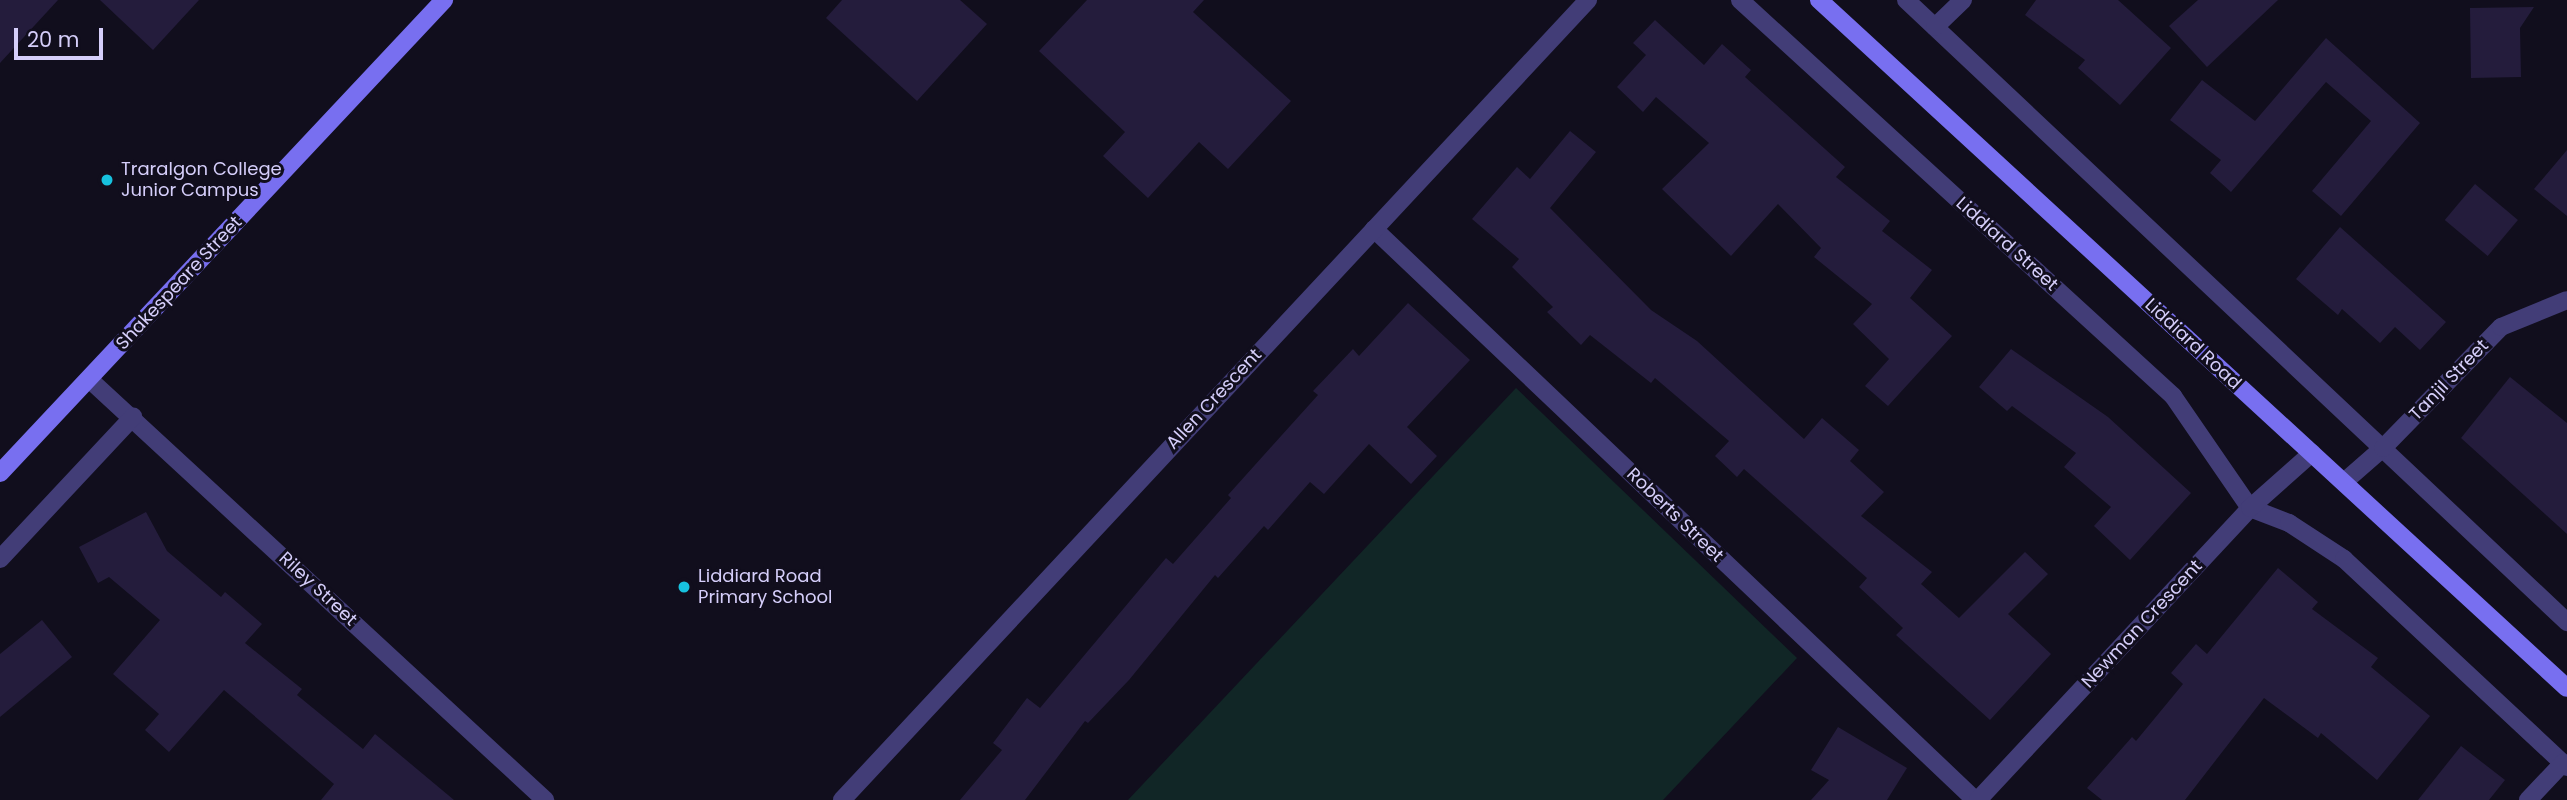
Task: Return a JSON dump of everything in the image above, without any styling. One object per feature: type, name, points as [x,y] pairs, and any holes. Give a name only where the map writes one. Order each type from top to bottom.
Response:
[{"type":"street","name":"Shakespeare Street","points":[[0,473],[444,0]]},
{"type":"street","name":"Allen Crescent","points":[[842,800],[1588,0]]},
{"type":"street","name":"Liddiard Street","points":[[1740,0],[2173,396],[2250,508]]},
{"type":"street","name":"Liddiard Road","points":[[1819,0],[2567,688]]},
{"type":"street","points":[[1906,0],[2567,622]]},
{"type":"street","points":[[1935,27],[1963,0]]},
{"type":"street","name":"Roberts Street","points":[[1374,229],[1976,800]]},
{"type":"street","name":"Tanjil Street","points":[[2344,482],[2383,448],[2501,327],[2567,300]]},
{"type":"street","name":"Riley Street","points":[[89,379],[545,800]]},
{"type":"street","points":[[0,559],[133,417]]},
{"type":"street","name":"Newman Crescent","points":[[1976,800],[2250,508],[2312,453]]},
{"type":"street","points":[[2250,508],[2289,523],[2344,559],[2565,765],[2528,800]]},
{"type":"green space","points":[[1516,388],[1797,658],[1663,800],[1128,800]]},
{"type":"building","points":[[0,0],[58,0],[0,63]]},
{"type":"building","points":[[100,0],[199,0],[153,50]]},
{"type":"building","points":[[842,0],[960,0],[987,24],[917,101],[826,18]]},
{"type":"building","points":[[1087,0],[1204,0],[1193,12],[1291,101],[1228,169],[1199,142],[1148,198],[1103,156],[1125,132],[1039,51]]},
{"type":"building","points":[[2036,0],[2118,0],[2171,48],[2120,105],[2078,68],[2085,60],[2025,15]]},
{"type":"building","points":[[2198,0],[2278,0],[2207,67],[2169,26]]},
{"type":"building","points":[[2534,7],[2520,28],[2521,77],[2471,78],[2470,8]]},
{"type":"building","points":[[1655,20],[1704,65],[1722,44],[1751,70],[1745,77],[1845,167],[1836,177],[1890,221],[1882,231],[1932,270],[1910,298],[1952,336],[1888,406],[1865,386],[1889,359],[1853,324],[1872,304],[1814,257],[1821,248],[1778,204],[1731,256],[1662,189],[1709,143],[1656,97],[1643,112],[1617,87],[1646,55],[1633,43]]},
{"type":"building","points":[[2326,38],[2420,123],[2341,216],[2312,191],[2371,121],[2326,82],[2231,192],[2210,173],[2221,160],[2170,120],[2202,80],[2255,121]]},
{"type":"building","points":[[1570,131],[1596,152],[1550,208],[1651,310],[1697,341],[1804,439],[1822,418],[1859,450],[1850,461],[1884,492],[1861,516],[1932,572],[1921,584],[1959,618],[2025,552],[2048,574],[2008,614],[2051,654],[1990,720],[1896,635],[1903,628],[1859,587],[1867,578],[1744,469],[1737,477],[1715,456],[1729,441],[1655,378],[1651,383],[1590,335],[1581,345],[1547,312],[1553,307],[1512,267],[1519,259],[1472,219],[1517,167],[1530,179]]},
{"type":"building","points":[[2567,150],[2567,216],[2534,189]]},
{"type":"building","points":[[2475,184],[2518,220],[2488,256],[2445,220]]},
{"type":"building","points":[[2340,227],[2446,322],[2420,350],[2395,327],[2380,343],[2342,309],[2338,315],[2296,279]]},
{"type":"building","points":[[1408,303],[1470,360],[1407,427],[1437,456],[1411,484],[1369,444],[1324,494],[1310,482],[1268,530],[1264,526],[1218,578],[1215,575],[1129,680],[1088,723],[1085,721],[1025,800],[960,800],[1002,750],[993,743],[1027,698],[1040,708],[1166,558],[1173,564],[1231,498],[1228,495],[1318,395],[1313,391],[1353,349],[1359,356]]},
{"type":"building","points":[[2011,349],[2108,417],[2191,493],[2130,560],[2094,526],[2111,507],[2064,467],[2076,453],[2012,406],[2007,411],[1979,387]]},
{"type":"building","points":[[2510,377],[2567,423],[2567,534],[2461,438]]},
{"type":"building","points":[[146,512],[167,551],[221,597],[225,592],[262,624],[245,643],[302,689],[297,695],[363,749],[375,734],[454,800],[321,800],[334,784],[224,690],[169,752],[145,730],[159,714],[113,674],[160,620],[109,577],[98,583],[79,547]]},
{"type":"building","points":[[2278,568],[2318,602],[2312,609],[2378,658],[2371,667],[2430,716],[2377,780],[2321,733],[2318,738],[2264,698],[2185,800],[2102,800],[2087,788],[2132,737],[2136,741],[2183,684],[2171,673],[2196,644],[2207,654]]},
{"type":"building","points":[[42,620],[72,657],[0,717],[0,654]]},
{"type":"building","points":[[1838,727],[1907,768],[1887,800],[1811,800],[1829,780],[1811,770]]},
{"type":"building","points":[[2461,746],[2505,780],[2489,800],[2418,800]]},
{"type":"place","name":"Traralgon College Junior Campus","points":[[107,180]]},
{"type":"place","name":"Liddiard Road Primary School","points":[[684,587]]}]
